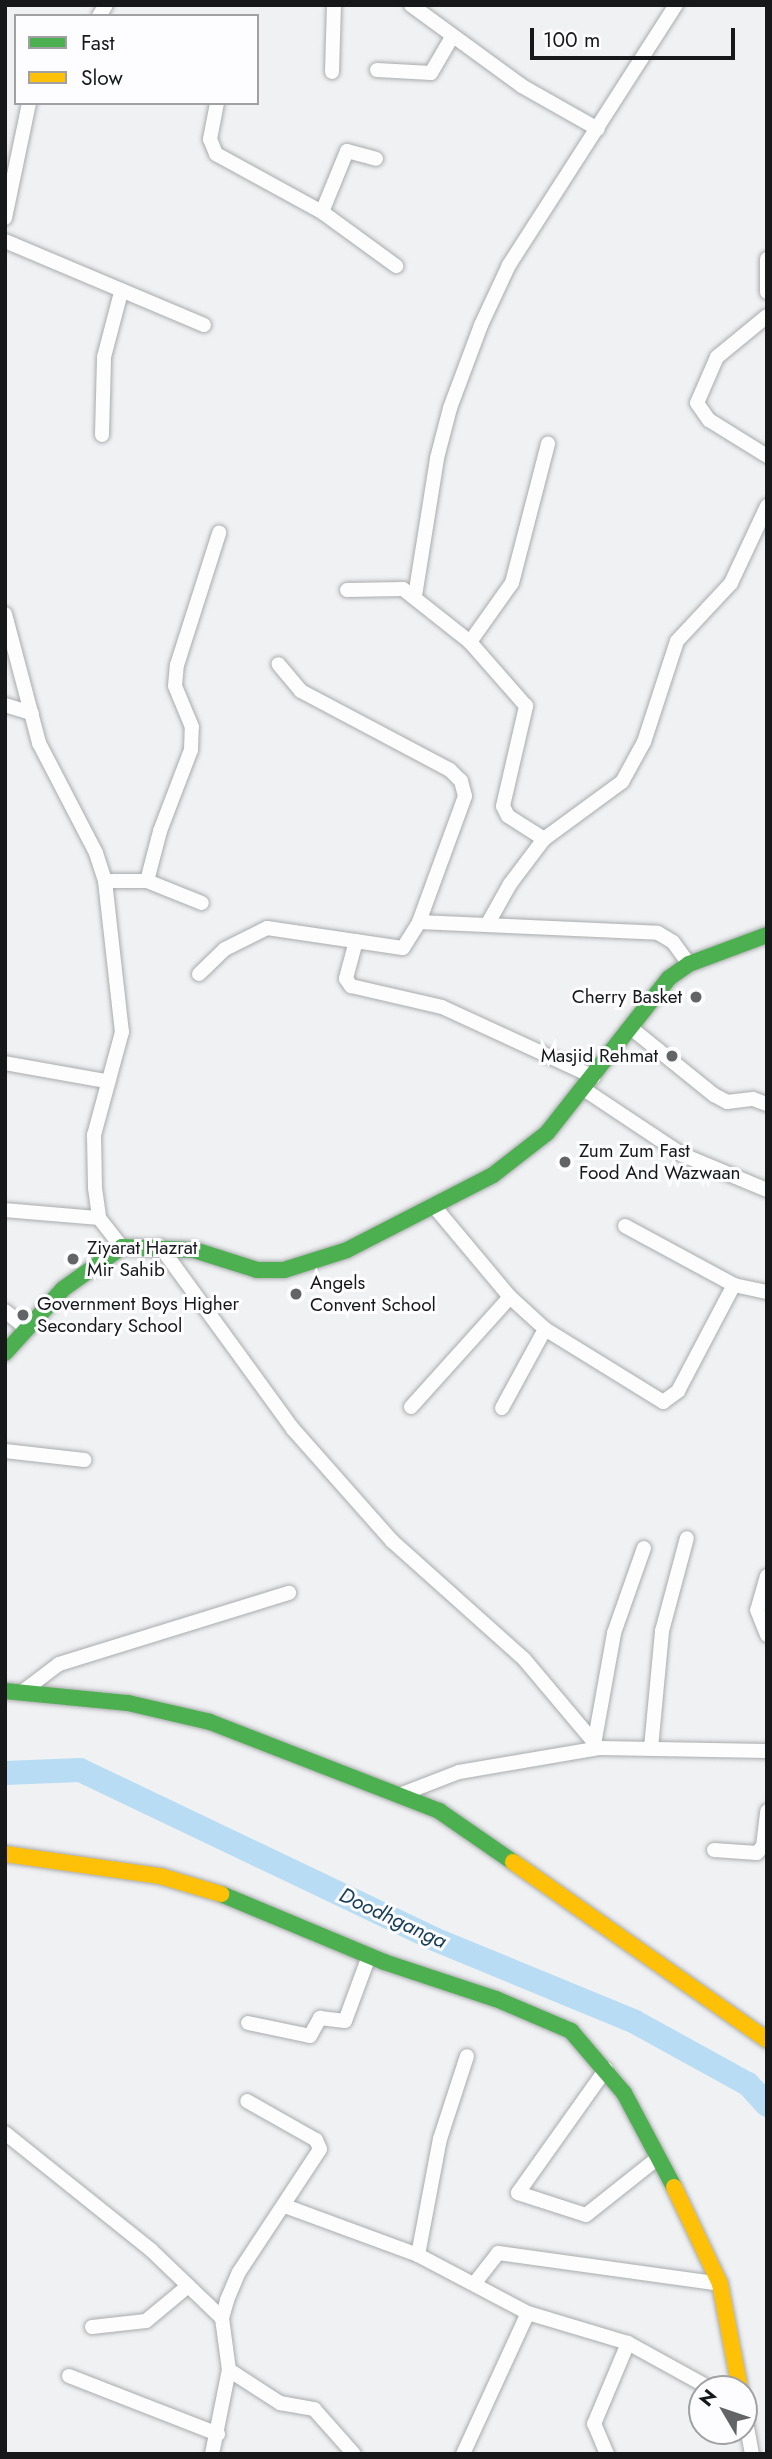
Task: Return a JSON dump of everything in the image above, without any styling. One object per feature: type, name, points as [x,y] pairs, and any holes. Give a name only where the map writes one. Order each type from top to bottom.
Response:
[{"type":"main road","points":[[5,1353],[25,1327],[71,1282],[122,1247],[159,1245],[194,1250],[257,1270],[284,1270],[347,1250],[493,1175],[547,1133],[590,1084],[668,978],[689,964],[767,935]]},
{"type":"main road","points":[[13,1692],[128,1703],[210,1721],[402,1794],[439,1811],[767,2040]]},
{"type":"main road","points":[[5,1854],[186,1882],[369,1956],[560,2025],[606,2069],[709,2253],[720,2284],[737,2375]]},
{"type":"street","points":[[332,72],[334,5]]},
{"type":"street","points":[[411,5],[522,86],[598,129]]},
{"type":"street","points":[[415,596],[437,458],[467,356],[509,265],[676,5]]},
{"type":"street","points":[[377,70],[431,73],[452,37]]},
{"type":"street","points":[[5,218],[29,105]]},
{"type":"street","points":[[217,105],[210,139],[216,155],[321,212],[396,266]]},
{"type":"street","points":[[321,212],[347,151],[376,159]]},
{"type":"street","points":[[5,241],[204,325]]},
{"type":"street","points":[[767,259],[767,292]]},
{"type":"street","points":[[102,435],[104,357],[121,292]]},
{"type":"street","points":[[767,316],[717,357],[697,403],[709,420],[767,456]]},
{"type":"street","points":[[470,642],[512,583],[548,444]]},
{"type":"street","points":[[487,925],[510,884],[544,839],[622,782],[644,741],[677,641],[731,583],[760,537],[767,506]]},
{"type":"street","points":[[147,881],[160,831],[191,750],[192,727],[175,686],[177,665],[219,533]]},
{"type":"street","points":[[347,590],[396,587],[415,596],[470,642],[526,706],[503,806],[508,816],[544,839]]},
{"type":"street","points":[[5,614],[39,743],[96,853],[105,881],[122,1032],[106,1081],[93,1142],[99,1218],[122,1247]]},
{"type":"street","points":[[199,974],[225,949],[267,928],[403,948],[419,922],[462,805],[461,781],[450,770],[301,691],[278,664]]},
{"type":"street","points":[[5,705],[32,713]]},
{"type":"street","points":[[105,881],[147,881],[202,903]]},
{"type":"street","points":[[419,922],[658,933],[673,942],[689,964]]},
{"type":"street","points":[[356,941],[346,979],[351,986],[442,1007],[590,1084],[682,1155],[721,1168],[767,1191]]},
{"type":"street","points":[[631,1028],[714,1096],[727,1102],[747,1099],[767,1104]]},
{"type":"street","points":[[5,1063],[106,1081]]},
{"type":"street","points":[[433,1205],[510,1297],[545,1329],[656,1399],[670,1402],[734,1285]]},
{"type":"street","points":[[5,1210],[99,1218]]},
{"type":"street","points":[[625,1226],[734,1285],[767,1292]]},
{"type":"street","points":[[159,1245],[293,1429],[392,1541],[524,1659],[597,1744]]},
{"type":"street","points":[[411,1407],[510,1297]]},
{"type":"street","points":[[5,1311],[25,1327]]},
{"type":"street","points":[[502,1408],[545,1329]]},
{"type":"street","points":[[5,1451],[85,1460]]},
{"type":"street","points":[[652,1748],[662,1631],[687,1538]]},
{"type":"street","points":[[597,1744],[614,1633],[644,1548]]},
{"type":"street","points":[[767,1576],[757,1610],[767,1635]]},
{"type":"street","points":[[13,1692],[59,1664],[289,1593]]},
{"type":"street","points":[[402,1794],[459,1772],[597,1744],[767,1751]]},
{"type":"street","points":[[714,1850],[758,1853],[763,1846],[767,1811]]},
{"type":"street","points":[[248,2024],[310,2036],[320,2018],[345,2021],[369,1956]]},
{"type":"street","points":[[418,2255],[440,2139],[467,2056]]},
{"type":"street","points":[[606,2069],[518,2193],[586,2215],[658,2158]]},
{"type":"street","points":[[212,2454],[229,2370],[222,2318],[239,2272],[318,2156],[320,2145],[247,2101]]},
{"type":"street","points":[[5,2133],[151,2250],[222,2318]]},
{"type":"street","points":[[285,2206],[418,2255],[528,2313],[628,2343],[688,2376]]},
{"type":"street","points":[[474,2284],[498,2253],[720,2284]]},
{"type":"street","points":[[92,2327],[146,2321],[188,2286]]},
{"type":"street","points":[[463,2454],[528,2313]]},
{"type":"street","points":[[607,2454],[594,2424],[628,2343]]},
{"type":"street","points":[[229,2370],[280,2403],[314,2409],[354,2454]]},
{"type":"street","points":[[69,2376],[218,2434]]},
{"type":"waterway","name":"Doodhganga","points":[[5,1773],[80,1770],[434,1939],[635,2022],[748,2084],[767,2105]]},
{"type":"traffic: fast","points":[[5,1353],[63,1289],[122,1247],[194,1250],[257,1270],[284,1270],[347,1250],[493,1175],[547,1133],[669,978],[689,964],[767,935]]},
{"type":"traffic: fast","points":[[5,1691],[128,1703],[210,1722],[439,1811],[513,1862]]},
{"type":"traffic: fast","points":[[221,1894],[384,1962],[496,1999],[571,2031],[624,2093],[674,2187]]},
{"type":"traffic: slow","points":[[5,1854],[160,1876],[221,1894]]},
{"type":"traffic: slow","points":[[513,1862],[767,2040]]},
{"type":"traffic: slow","points":[[674,2187],[720,2284],[737,2375]]},
{"type":"place","name":"Cherry Basket","points":[[696,997]]},
{"type":"place","name":"Masjid Rehmat","points":[[672,1056]]},
{"type":"place","name":"Zum Zum Fast Food And Wazwaan","points":[[565,1162]]},
{"type":"place","name":"Ziyarat Hazrat Mir Sahib","points":[[73,1259]]},
{"type":"place","name":"Angels Convent School","points":[[296,1294]]},
{"type":"place","name":"Government Boys Higher Secondary School","points":[[23,1315]]}]
